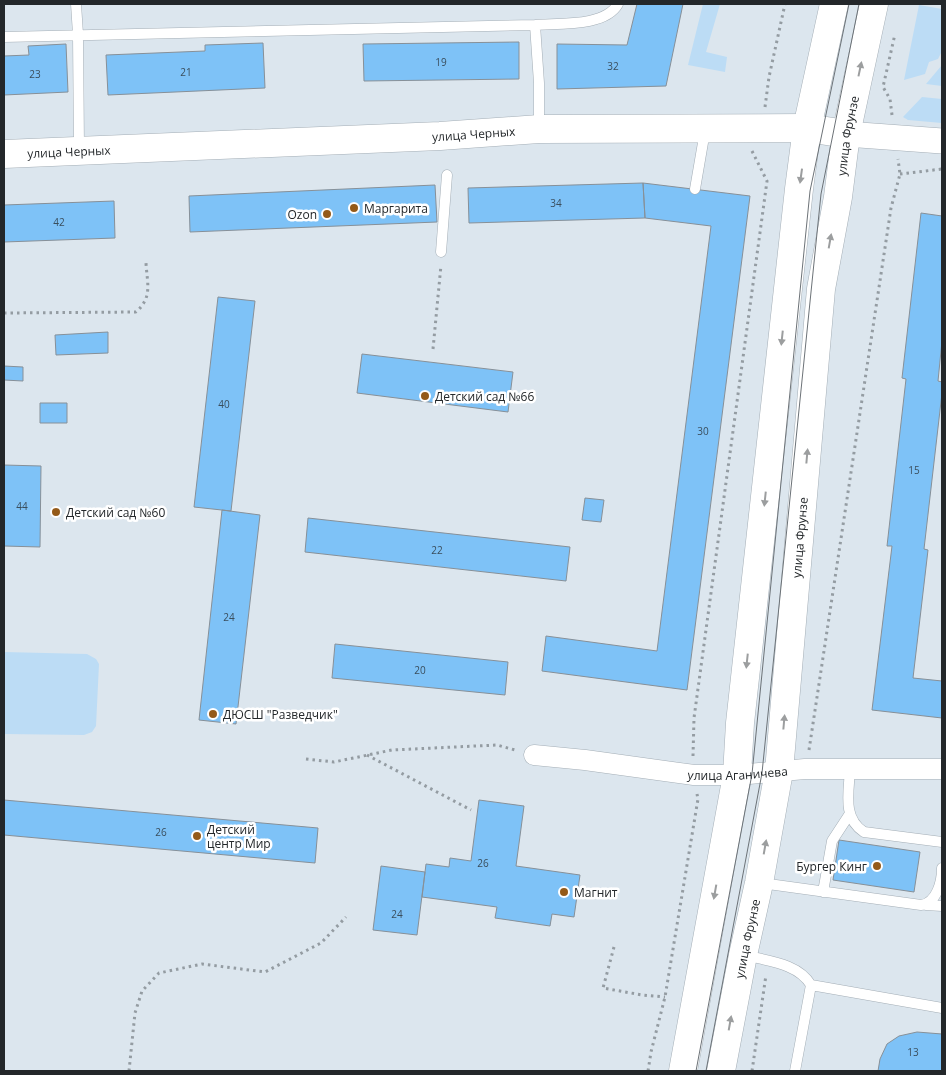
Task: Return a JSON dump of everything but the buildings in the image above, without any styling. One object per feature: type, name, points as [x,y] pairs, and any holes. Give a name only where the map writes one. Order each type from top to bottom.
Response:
[{"type":"main road","points":[[683,1071],[737,775],[740,723],[807,128],[834,4]]},
{"type":"main road","name":"улица Фрунзе","points":[[721,1071],[759,883],[792,770],[822,289],[838,197],[846,134],[874,4]]},
{"type":"main road","name":"улица Черных","points":[[4,154],[440,136],[539,129],[807,128],[846,134]]},
{"type":"street","name":"улица Черных","points":[[846,134],[942,141]]},
{"type":"street","name":"улица Аганичева","points":[[534,755],[694,775],[737,775],[792,770],[942,770]]},
{"type":"lane","points":[[76,4],[79,150]]},
{"type":"lane","points":[[4,37],[535,25],[599,20],[610,14],[618,4]]},
{"type":"lane","points":[[535,25],[539,129]]},
{"type":"lane","points":[[695,189],[705,127]]},
{"type":"lane","points":[[441,252],[447,175]]},
{"type":"lane","points":[[850,769],[849,815],[855,826],[864,832],[942,842]]},
{"type":"lane","points":[[823,892],[832,841],[849,815]]},
{"type":"lane","points":[[926,905],[935,895],[942,880],[942,868]]},
{"type":"lane","points":[[759,883],[921,905],[942,906]]},
{"type":"lane","points":[[743,955],[795,969],[811,985],[942,1008]]},
{"type":"lane","points":[[795,1071],[811,985]]},
{"type":"path","points":[[648,1071],[665,997],[698,799],[694,775],[694,718],[767,181],[752,151],[760,128],[785,4]]},
{"type":"path","points":[[900,174],[942,169]]},
{"type":"path","points":[[792,770],[813,730],[891,208]]},
{"type":"path","points":[[433,348],[441,252]]},
{"type":"path","points":[[4,313],[136,312],[147,300],[146,263]]},
{"type":"path","points":[[306,759],[334,762],[392,750],[497,745],[534,755]]},
{"type":"path","points":[[367,755],[471,810]]},
{"type":"path","points":[[129,1071],[135,1013],[142,990],[159,973],[202,964],[265,972],[321,943],[346,917]]},
{"type":"path","points":[[614,947],[603,988],[665,997]]},
{"type":"shaded area","points":[[703,4],[720,4],[706,52],[727,57],[725,72],[688,65]]},
{"type":"shaded area","points":[[919,5],[942,9],[942,51],[938,59],[929,62],[925,74],[904,80]]},
{"type":"shaded area","points":[[942,65],[942,86],[926,84]]},
{"type":"shaded area","points":[[922,97],[942,99],[942,123],[908,120],[903,117]]},
{"type":"shaded area","points":[[4,652],[87,654],[96,659],[99,664],[96,726],[92,732],[84,735],[4,734]]},
{"type":"tram line","points":[[696,1071],[752,774],[810,191],[849,4]]},
{"type":"tram line","points":[[706,1071],[762,773],[821,194],[859,4]]},
{"type":"place","name":"Маргарита","points":[[354,208]]},
{"type":"place","name":"Ozon","points":[[327,214]]},
{"type":"place","name":"Детский сад №66","points":[[425,396]]},
{"type":"place","name":"Детский сад №60","points":[[56,512]]},
{"type":"place","name":"ДЮСШ \"Разведчик\"","points":[[213,714]]},
{"type":"place","name":"Детский центр Мир","points":[[197,836]]},
{"type":"place","name":"Бургер Кинг","points":[[877,866]]},
{"type":"place","name":"Магнит","points":[[564,892]]}]
